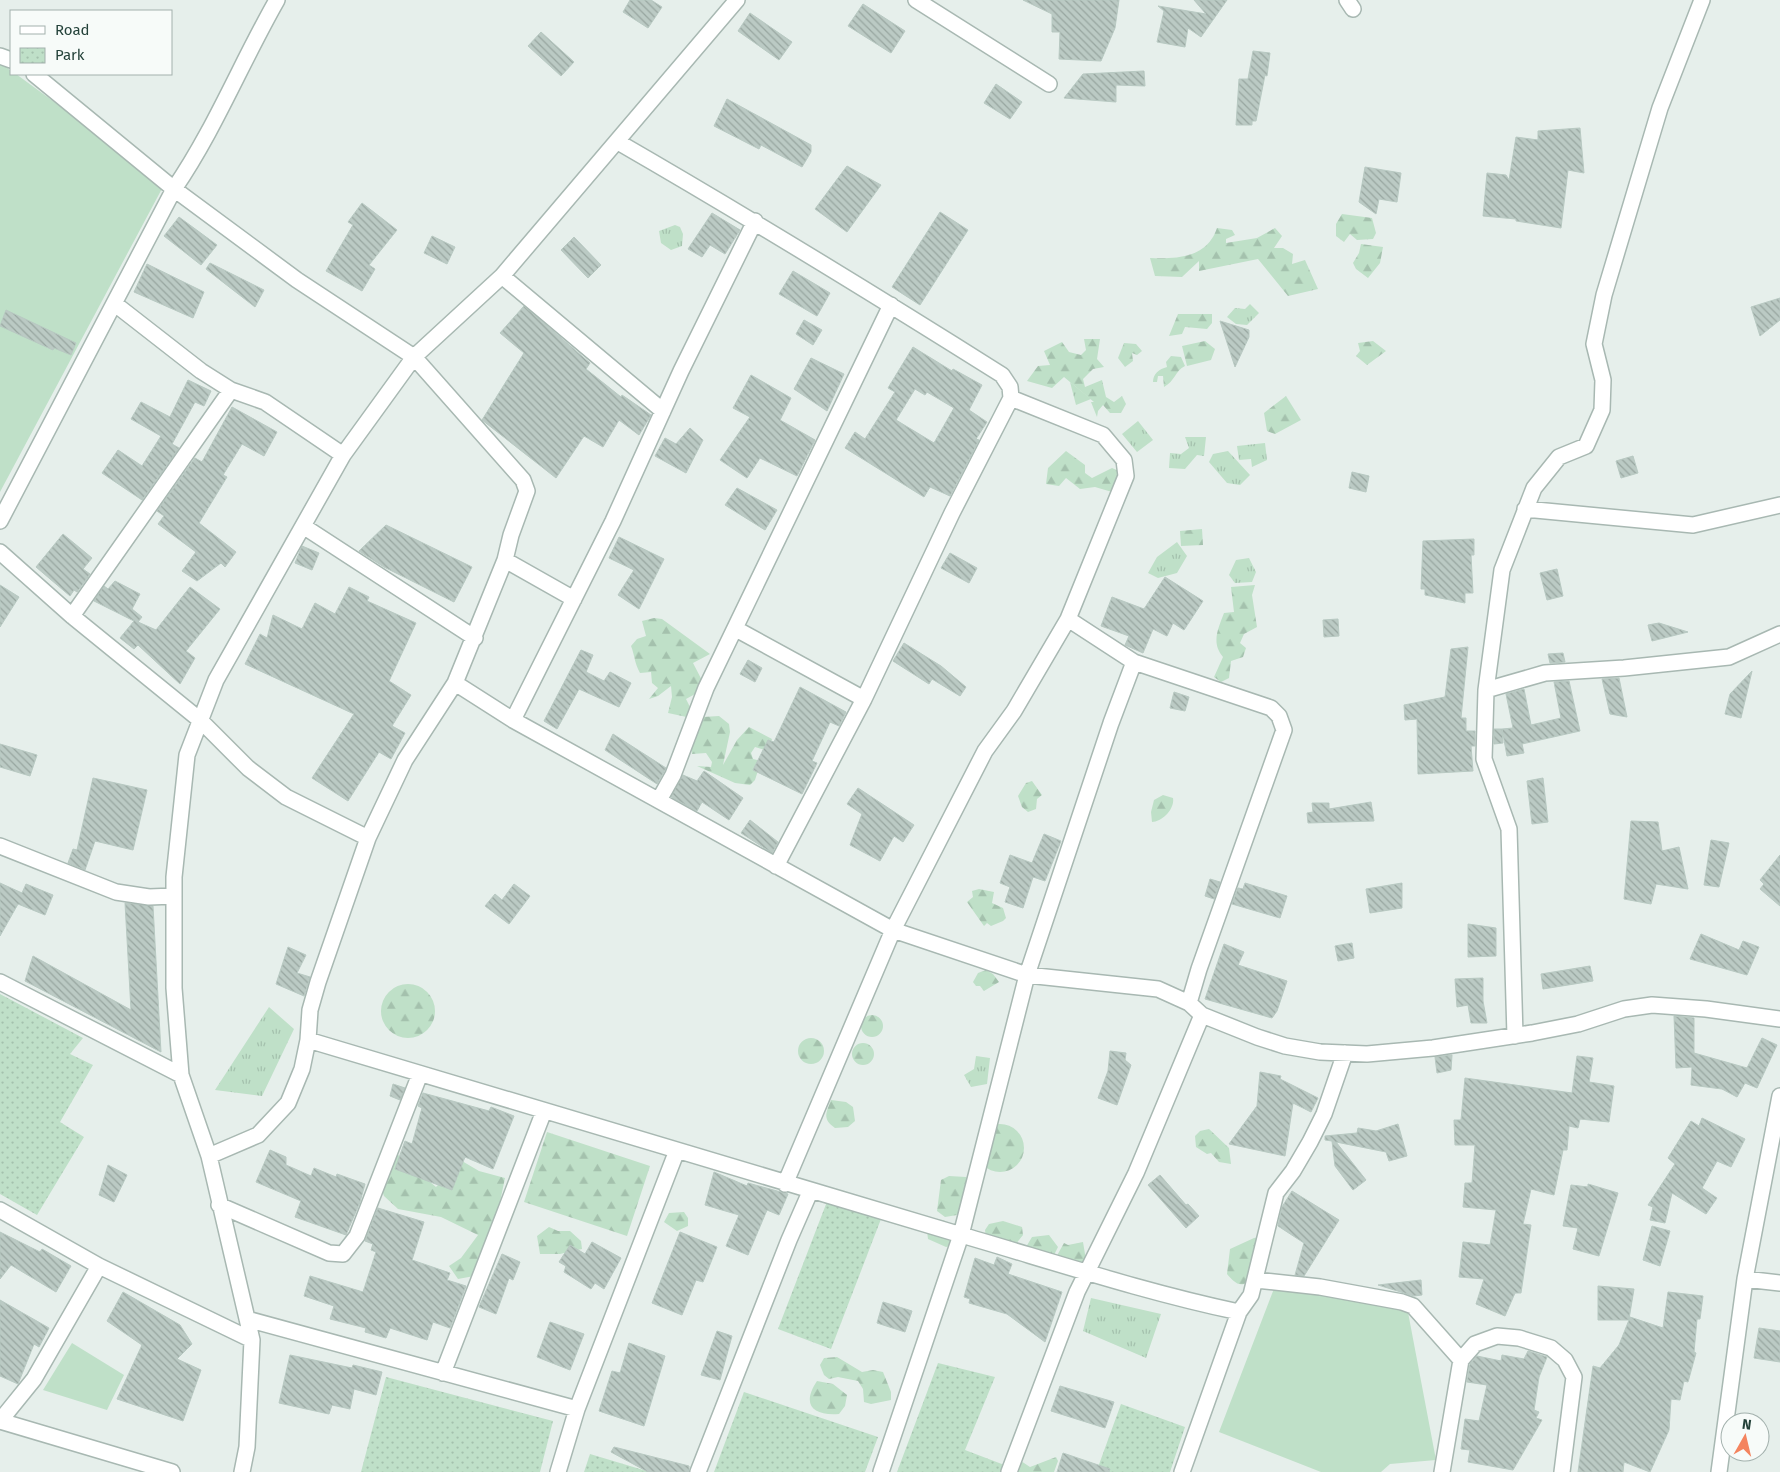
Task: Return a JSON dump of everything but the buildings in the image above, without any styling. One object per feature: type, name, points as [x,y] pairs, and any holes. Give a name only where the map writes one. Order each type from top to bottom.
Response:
[{"type":"street","points":[[0,521],[174,189],[197,154],[277,0]]},
{"type":"street","points":[[242,1472],[247,1447],[252,1340],[209,1156],[181,1075],[174,988],[174,896],[187,755],[216,680],[343,455],[414,357],[502,276],[737,0]]},
{"type":"street","points":[[916,0],[1049,84]]},
{"type":"street","points":[[1515,1036],[1509,829],[1484,759],[1486,690],[1502,570],[1534,488],[1559,457],[1586,446],[1602,410],[1603,380],[1594,344],[1604,295],[1660,108],[1702,0]]},
{"type":"street","points":[[35,75],[174,189],[298,280],[414,357],[523,480],[527,491],[511,535],[505,560],[489,596],[475,638],[455,683],[405,760],[368,838],[318,982],[310,1010],[308,1040],[302,1069],[288,1103],[258,1135],[209,1156]]},
{"type":"street","points":[[618,142],[755,221],[891,305],[1002,375],[1010,387],[1011,398],[952,513],[864,699],[776,866]]},
{"type":"street","points":[[513,720],[613,521],[662,411],[755,221]]},
{"type":"street","points":[[502,276],[662,411]]},
{"type":"street","points":[[115,304],[201,371],[231,390],[265,402],[343,455]]},
{"type":"street","points":[[659,800],[673,774],[706,688],[891,305]]},
{"type":"street","points":[[72,616],[231,390]]},
{"type":"street","points":[[786,1184],[893,930],[985,751],[1014,711],[1068,619],[1126,476],[1124,460],[1103,436],[1011,398]]},
{"type":"street","points":[[1526,509],[1693,525],[1780,505]]},
{"type":"street","points":[[303,526],[475,638]]},
{"type":"street","points":[[0,552],[72,616],[200,720],[248,768],[286,797],[368,838]]},
{"type":"street","points":[[505,560],[574,598]]},
{"type":"street","points":[[1068,619],[1134,662],[1271,708],[1283,722],[1284,730],[1199,968],[1189,1003]]},
{"type":"street","points":[[736,629],[864,699]]},
{"type":"street","points":[[1486,690],[1545,673],[1624,668],[1729,657],[1780,634]]},
{"type":"street","points":[[881,1472],[961,1235],[1027,975],[1111,722],[1134,662]]},
{"type":"street","points":[[455,683],[513,720],[893,930],[1027,975],[1158,989],[1189,1003],[1202,1015],[1257,1038],[1285,1046],[1320,1052],[1367,1054],[1434,1048],[1578,1024],[1624,1009],[1652,1005],[1706,1009],[1780,1019]]},
{"type":"street","points":[[0,846],[116,892],[149,897],[174,896]]},
{"type":"street","points":[[0,982],[181,1075]]},
{"type":"street","points":[[1009,1472],[1086,1273],[1136,1173],[1202,1015]]},
{"type":"street","points":[[308,1040],[676,1153],[1086,1273],[1195,1303],[1239,1312]]},
{"type":"street","points":[[1182,1472],[1239,1312],[1252,1295],[1276,1193],[1293,1171],[1324,1114],[1345,1053]]},
{"type":"street","points":[[219,1205],[329,1253],[343,1254],[357,1236],[420,1074]]},
{"type":"street","points":[[1719,1472],[1745,1279],[1777,1135],[1780,1096]]},
{"type":"street","points":[[443,1373],[544,1111]]},
{"type":"street","points":[[558,1472],[577,1409],[676,1153]]},
{"type":"street","points":[[698,1472],[789,1240],[810,1192]]},
{"type":"street","points":[[0,1210],[100,1266],[252,1340]]},
{"type":"street","points":[[100,1266],[34,1379],[0,1421],[172,1472]]},
{"type":"street","points":[[1745,1279],[1780,1283]]},
{"type":"street","points":[[1256,1280],[1320,1287],[1402,1302],[1413,1306],[1461,1360]]},
{"type":"street","points":[[247,1319],[577,1409]]},
{"type":"street","points":[[1442,1472],[1461,1360],[1475,1344],[1497,1336],[1519,1338],[1550,1348],[1565,1360],[1574,1377],[1562,1472]]},
{"type":"green space","points":[[0,62],[10,70],[10,75],[17,75],[165,183],[0,492]]},
{"type":"green space","points":[[1342,214],[1372,218],[1376,233],[1373,239],[1357,240],[1350,234],[1344,242],[1336,236],[1336,224]]},
{"type":"green space","points":[[675,225],[680,227],[683,234],[682,246],[671,250],[661,243],[659,231]]},
{"type":"green space","points":[[1217,228],[1232,230],[1235,235],[1226,239],[1226,243],[1257,238],[1275,228],[1282,236],[1274,248],[1283,248],[1293,254],[1292,264],[1305,260],[1318,289],[1288,296],[1258,259],[1199,271],[1199,261],[1182,277],[1155,276],[1150,258],[1180,257],[1199,251],[1212,238]]},
{"type":"green space","points":[[1361,244],[1383,247],[1380,263],[1368,278],[1356,269],[1353,263],[1359,253]]},
{"type":"green space","points":[[1250,304],[1259,313],[1247,325],[1236,324],[1227,317],[1235,308],[1245,309]]},
{"type":"green space","points":[[1178,314],[1212,314],[1212,323],[1207,329],[1185,327],[1182,334],[1169,336]]},
{"type":"green space","points":[[1084,339],[1100,339],[1097,359],[1104,367],[1093,369],[1083,379],[1085,387],[1102,380],[1106,397],[1114,402],[1122,396],[1126,404],[1121,413],[1110,413],[1103,405],[1098,411],[1097,417],[1091,402],[1094,402],[1064,377],[1052,388],[1027,381],[1038,366],[1050,365],[1044,351],[1062,342],[1069,352],[1081,355],[1086,350]]},
{"type":"green space","points":[[1205,341],[1215,349],[1211,360],[1187,366],[1182,346]]},
{"type":"green space","points":[[1373,341],[1386,351],[1367,365],[1356,356],[1360,351],[1358,343]]},
{"type":"green space","points":[[1124,343],[1136,344],[1142,351],[1137,355],[1132,353],[1133,361],[1125,367],[1118,358]]},
{"type":"green space","points":[[1171,356],[1181,357],[1185,366],[1164,387],[1163,376],[1158,376],[1157,382],[1153,382],[1153,379],[1157,372],[1167,367],[1166,362]]},
{"type":"green space","points":[[1070,382],[1091,399],[1076,405]]},
{"type":"green space","points":[[1286,396],[1301,420],[1275,434],[1267,431],[1264,413]]},
{"type":"green space","points":[[1138,421],[1153,440],[1137,452],[1122,434]]},
{"type":"green space","points":[[1185,437],[1206,437],[1204,456],[1197,455],[1185,469],[1169,468],[1170,453],[1181,454],[1189,448]]},
{"type":"green space","points":[[1265,443],[1267,460],[1252,467],[1251,459],[1239,460],[1237,446]]},
{"type":"green space","points":[[1066,451],[1085,465],[1085,473],[1092,478],[1112,468],[1119,471],[1118,486],[1112,492],[1095,487],[1080,489],[1066,478],[1059,486],[1046,484],[1048,468]]},
{"type":"green space","points":[[1228,451],[1250,475],[1240,485],[1227,483],[1209,462],[1213,454]]},
{"type":"green space","points":[[1202,529],[1203,545],[1181,546],[1180,531]]},
{"type":"green space","points":[[1177,542],[1187,556],[1177,573],[1158,578],[1148,573],[1157,557]]},
{"type":"green space","points":[[1249,558],[1256,572],[1252,582],[1235,583],[1229,575],[1236,560]]},
{"type":"green space","points":[[1255,585],[1252,595],[1257,627],[1244,634],[1240,643],[1246,648],[1243,657],[1231,661],[1229,678],[1221,682],[1214,677],[1223,657],[1219,652],[1216,641],[1224,613],[1234,612],[1231,587]]},
{"type":"green space","points":[[654,618],[662,619],[710,654],[693,663],[706,688],[686,699],[696,719],[668,713],[672,697],[671,686],[658,696],[649,699],[658,688],[652,683],[651,672],[640,673],[631,646],[637,639],[646,636],[642,621]]},
{"type":"green space","points":[[719,716],[729,724],[730,732],[723,765],[737,740],[749,727],[772,739],[768,751],[755,747],[751,753],[753,759],[761,761],[755,780],[750,785],[735,783],[697,766],[711,767],[712,762],[706,753],[692,754],[691,746],[696,740],[695,722],[703,717]]},
{"type":"green space","points":[[1032,781],[1042,795],[1037,799],[1036,809],[1028,812],[1022,807],[1018,796],[1026,783]]},
{"type":"green space","points":[[1163,795],[1173,798],[1172,806],[1164,817],[1152,822],[1151,812],[1154,800]]},
{"type":"green space","points":[[979,889],[994,892],[992,903],[1003,908],[1006,918],[1003,921],[991,926],[987,923],[984,926],[967,902],[973,897],[972,891]]},
{"type":"green space","points":[[986,970],[993,974],[999,982],[984,991],[973,982],[978,973]]},
{"type":"green space","points":[[403,984],[413,984],[423,988],[431,996],[435,1011],[431,1026],[423,1034],[413,1038],[403,1038],[393,1034],[385,1026],[381,1016],[381,1006],[385,996],[393,988]]},
{"type":"green space","points":[[0,994],[83,1038],[70,1054],[93,1065],[60,1122],[84,1137],[37,1215],[0,1194]]},
{"type":"green space","points":[[269,1007],[294,1029],[262,1096],[215,1090]]},
{"type":"green space","points":[[872,1015],[880,1018],[883,1026],[880,1034],[872,1037],[864,1034],[861,1026],[864,1018]]},
{"type":"green space","points":[[811,1038],[820,1042],[824,1051],[820,1060],[811,1064],[802,1060],[798,1051],[802,1042]]},
{"type":"green space","points":[[863,1043],[871,1046],[874,1054],[871,1062],[863,1065],[855,1062],[852,1054],[855,1046]]},
{"type":"green space","points":[[976,1056],[990,1058],[987,1084],[971,1087],[964,1075],[974,1069]]},
{"type":"green space","points":[[831,1100],[846,1102],[853,1107],[855,1121],[848,1127],[835,1128],[828,1122],[826,1116]]},
{"type":"green space","points":[[995,1124],[1005,1124],[1017,1131],[1024,1143],[1024,1153],[1017,1165],[1005,1172],[995,1172],[987,1168],[980,1161],[976,1153],[976,1143],[980,1135],[987,1128]]},
{"type":"green space","points":[[1209,1129],[1229,1148],[1231,1164],[1219,1162],[1211,1153],[1207,1154],[1196,1147],[1195,1136],[1200,1131]]},
{"type":"green space","points":[[547,1132],[650,1166],[627,1236],[524,1202]]},
{"type":"green space","points":[[397,1154],[436,1187],[462,1161],[479,1171],[505,1178],[485,1274],[458,1279],[449,1266],[461,1258],[478,1235],[441,1217],[398,1209],[384,1196],[381,1188],[388,1169]]},
{"type":"green space","points":[[949,1176],[966,1177],[969,1180],[968,1202],[957,1215],[945,1217],[937,1211],[941,1180]]},
{"type":"green space","points":[[828,1199],[881,1219],[831,1349],[778,1329]]},
{"type":"green space","points":[[684,1212],[688,1218],[688,1226],[677,1231],[664,1222],[669,1213]]},
{"type":"green space","points":[[935,1219],[943,1220],[958,1228],[958,1244],[946,1247],[928,1239],[927,1231]]},
{"type":"green space","points":[[1003,1221],[1022,1227],[1023,1235],[1011,1250],[986,1238],[985,1230],[989,1224]]},
{"type":"green space","points":[[549,1227],[558,1231],[570,1231],[581,1241],[582,1249],[560,1254],[540,1254],[537,1236]]},
{"type":"green space","points":[[1049,1235],[1058,1247],[1054,1255],[1026,1247],[1032,1237]]},
{"type":"green space","points":[[1260,1237],[1248,1282],[1245,1284],[1236,1283],[1227,1274],[1230,1249]]},
{"type":"green space","points":[[1083,1242],[1086,1260],[1082,1265],[1050,1268],[1064,1243],[1068,1245]]},
{"type":"green space","points":[[1275,1286],[1407,1307],[1436,1460],[1390,1464],[1381,1472],[1321,1472],[1219,1432]]},
{"type":"green space","points":[[1091,1298],[1161,1314],[1146,1358],[1083,1331]]},
{"type":"green space","points":[[72,1343],[124,1375],[107,1410],[43,1390]]},
{"type":"green space","points":[[837,1357],[862,1372],[873,1370],[883,1372],[891,1392],[891,1400],[871,1404],[864,1402],[863,1389],[858,1381],[838,1377],[829,1379],[824,1375],[820,1365],[824,1358]]},
{"type":"green space","points":[[938,1363],[995,1377],[965,1450],[1007,1466],[1004,1472],[897,1472]]},
{"type":"green space","points":[[386,1377],[553,1421],[540,1472],[361,1472]]},
{"type":"green space","points":[[817,1381],[833,1384],[847,1395],[845,1406],[839,1414],[822,1413],[812,1407],[810,1397]]},
{"type":"green space","points":[[744,1392],[878,1437],[865,1472],[714,1472]]},
{"type":"green space","points":[[1121,1404],[1185,1427],[1170,1472],[1104,1472],[1097,1470]]},
{"type":"green space","points":[[590,1454],[650,1472],[584,1472]]},
{"type":"green space","points":[[1056,1457],[1058,1461],[1054,1472],[1004,1472],[1021,1461],[1030,1467]]}]
